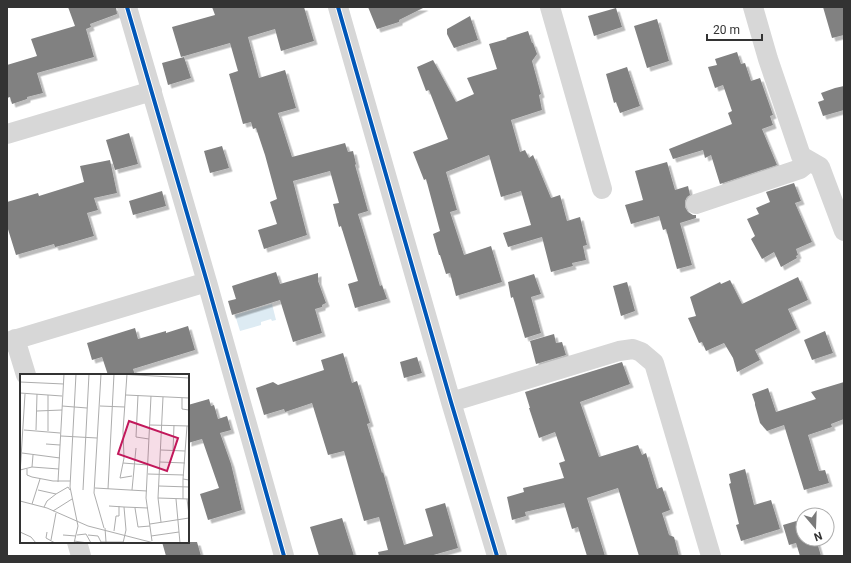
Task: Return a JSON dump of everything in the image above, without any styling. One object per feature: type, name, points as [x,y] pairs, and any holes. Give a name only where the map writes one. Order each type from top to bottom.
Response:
[{"type":"street","points":[[127,7],[207,282],[284,556]]},
{"type":"street","points":[[338,7],[450,402],[497,556]]},
{"type":"street","points":[[550,7],[602,189]]},
{"type":"street","points":[[753,7],[768,59],[801,156],[820,167],[844,231]]},
{"type":"street","points":[[7,134],[152,92]]},
{"type":"street","points":[[696,204],[800,169],[810,161]]},
{"type":"street","points":[[26,374],[11,340],[207,282]]},
{"type":"street","points":[[450,402],[619,351],[633,349],[641,352],[654,363],[711,556]]},
{"type":"street","points":[[77,543],[81,556]]},
{"type":"shaded area","points":[[272,304],[276,320],[272,321],[271,319],[261,322],[261,325],[240,331],[235,315]]},
{"type":"building","points":[[68,7],[116,7],[117,14],[90,24],[91,27],[86,29],[94,57],[37,73],[43,93],[27,97],[27,99],[12,104],[10,97],[7,98],[7,65],[37,56],[31,39],[75,26]]},
{"type":"building","points":[[212,7],[304,7],[314,41],[281,51],[275,29],[248,37],[259,78],[285,70],[296,108],[278,113],[292,157],[345,143],[348,152],[353,151],[355,165],[368,211],[358,214],[380,286],[382,285],[387,299],[355,308],[348,284],[358,281],[341,226],[339,227],[333,204],[339,203],[330,171],[293,181],[307,235],[264,249],[258,230],[277,224],[270,202],[277,199],[256,128],[253,129],[251,122],[243,124],[229,74],[238,71],[230,43],[181,57],[172,27],[215,15]]},
{"type":"building","points":[[368,7],[425,7],[399,20],[399,22],[377,29]]},
{"type":"building","points":[[823,7],[844,7],[844,35],[832,38]]},
{"type":"building","points":[[616,8],[622,27],[594,36],[588,16]]},
{"type":"building","points":[[470,16],[478,40],[454,48],[447,34],[447,29]]},
{"type":"building","points":[[657,19],[669,61],[647,68],[634,26]]},
{"type":"building","points":[[528,31],[537,54],[532,61],[541,94],[539,95],[542,110],[511,120],[520,152],[525,150],[529,158],[533,155],[551,198],[560,195],[567,221],[580,217],[587,245],[583,246],[586,260],[572,263],[573,266],[551,272],[542,237],[508,247],[503,233],[531,225],[521,191],[501,197],[489,155],[446,172],[457,210],[450,212],[464,255],[491,246],[502,282],[456,296],[450,273],[446,274],[433,234],[440,231],[426,179],[424,180],[413,152],[448,139],[429,90],[426,91],[417,67],[433,60],[456,102],[474,94],[467,78],[497,69],[489,44]]},
{"type":"building","points":[[737,52],[741,64],[745,63],[751,81],[760,78],[773,115],[770,116],[773,125],[762,129],[777,165],[720,184],[711,155],[705,158],[703,150],[673,159],[669,149],[732,124],[728,113],[732,111],[723,85],[715,88],[708,67],[717,65],[715,59]]},
{"type":"building","points":[[184,57],[191,78],[168,85],[162,63]]},
{"type":"building","points":[[627,67],[640,106],[620,113],[616,102],[614,103],[606,74]]},
{"type":"building","points":[[844,86],[844,110],[823,116],[818,102],[824,100],[821,93]]},
{"type":"building","points":[[129,133],[138,164],[115,170],[106,140]]},
{"type":"building","points":[[222,146],[229,168],[210,173],[204,151]]},
{"type":"building","points":[[110,160],[117,193],[94,198],[98,210],[87,213],[94,236],[55,247],[54,244],[16,255],[7,226],[7,202],[38,193],[39,196],[84,182],[80,166]]},
{"type":"building","points":[[667,162],[675,190],[688,186],[690,195],[685,201],[685,207],[688,212],[696,215],[696,218],[680,223],[692,265],[677,269],[666,229],[663,230],[659,216],[631,224],[625,205],[643,200],[635,171]]},
{"type":"building","points":[[794,183],[801,201],[795,203],[812,242],[796,249],[798,255],[796,256],[797,258],[781,267],[774,252],[762,259],[751,239],[755,236],[747,219],[759,214],[756,208],[770,202],[766,192]]},
{"type":"building","points":[[162,191],[166,206],[133,215],[129,201]]},
{"type":"building","points":[[276,272],[280,284],[318,273],[318,281],[326,303],[322,305],[322,307],[315,309],[322,333],[293,342],[280,300],[232,315],[228,301],[236,299],[232,286]]},
{"type":"building","points":[[534,274],[541,294],[531,297],[541,333],[525,338],[513,297],[511,298],[508,282]]},
{"type":"building","points":[[798,277],[808,300],[788,309],[797,329],[755,350],[760,360],[737,372],[733,358],[724,343],[706,351],[702,342],[699,343],[688,318],[696,316],[690,297],[720,282],[721,284],[730,280],[742,304]]},
{"type":"building","points":[[627,282],[635,311],[621,316],[613,286]]},
{"type":"building","points":[[188,326],[195,350],[133,369],[135,374],[108,374],[102,357],[92,360],[87,343],[135,328],[138,339],[166,331],[166,333]]},
{"type":"building","points":[[825,331],[833,353],[812,360],[804,340]]},
{"type":"building","points":[[554,334],[556,343],[562,342],[566,355],[536,364],[530,341]]},
{"type":"building","points":[[343,353],[352,383],[357,381],[370,423],[367,424],[382,473],[383,472],[404,545],[433,536],[425,509],[445,503],[458,548],[430,556],[379,556],[378,552],[388,550],[379,517],[364,521],[344,451],[328,455],[312,403],[285,412],[284,409],[264,415],[256,388],[273,382],[278,385],[324,370],[321,360]]},
{"type":"building","points":[[417,357],[422,373],[404,378],[400,362]]},
{"type":"building","points":[[622,362],[630,384],[580,402],[599,457],[638,445],[642,455],[646,453],[657,489],[662,487],[670,510],[662,513],[669,535],[674,537],[679,556],[639,556],[618,488],[587,498],[605,556],[587,556],[578,527],[572,529],[564,503],[525,512],[526,516],[512,520],[507,497],[524,492],[523,488],[564,478],[559,463],[565,461],[555,432],[539,438],[525,392]]},
{"type":"building","points":[[844,382],[844,419],[831,424],[832,427],[808,435],[819,471],[825,470],[829,483],[804,490],[784,425],[767,431],[760,423],[752,394],[768,388],[776,412],[816,399],[811,392]]},
{"type":"building","points":[[209,399],[211,406],[214,405],[218,419],[227,416],[231,430],[220,433],[231,464],[242,510],[208,520],[200,494],[219,488],[202,439],[189,443],[189,405]]},
{"type":"building","points":[[745,469],[754,505],[771,500],[780,529],[741,541],[736,525],[739,524],[729,484],[731,483],[729,474]]},
{"type":"building","points":[[342,518],[354,556],[319,556],[310,527]]},
{"type":"building","points":[[795,521],[795,543],[789,545],[783,525]]},
{"type":"building","points":[[197,542],[201,556],[166,556],[162,543]]},
{"type":"building","points":[[797,547],[818,547],[821,556],[800,556]]},
{"type":"cycle path","points":[[127,7],[207,282],[284,556]]},
{"type":"cycle path","points":[[338,7],[451,402],[497,556]]}]
